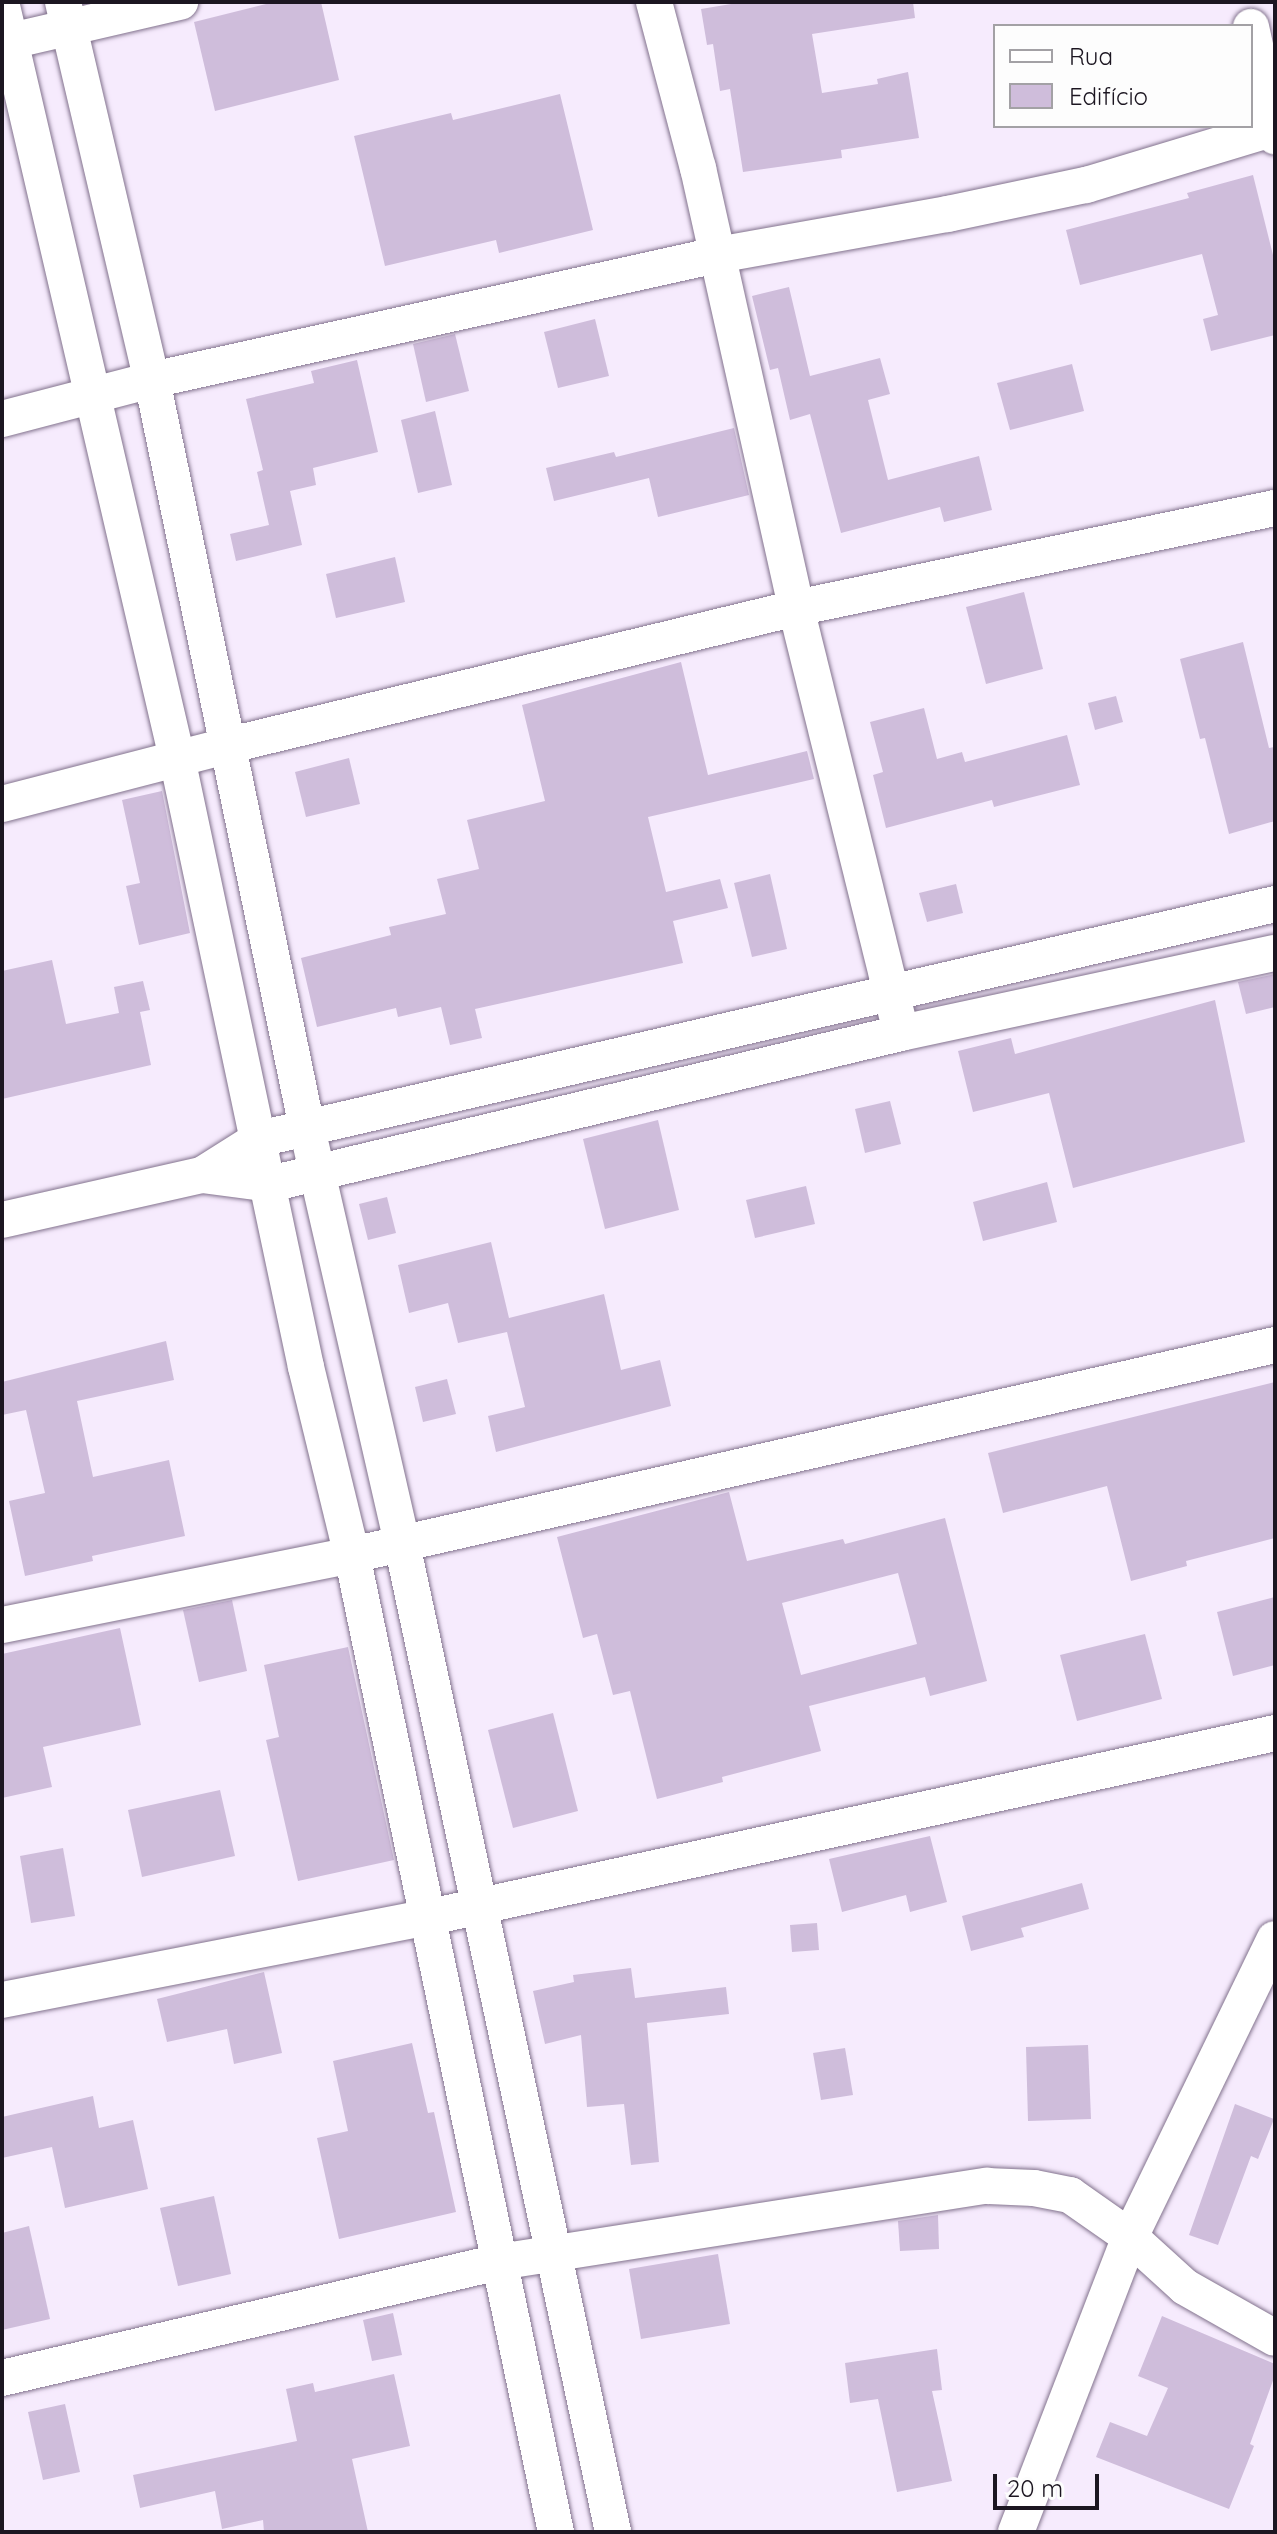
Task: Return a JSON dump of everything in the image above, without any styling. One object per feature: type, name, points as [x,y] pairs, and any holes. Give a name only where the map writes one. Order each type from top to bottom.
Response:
[{"type":"street","points":[[6,42],[66,15],[180,2]]},
{"type":"street","points":[[654,2],[680,93],[796,608],[901,1033]]},
{"type":"street","points":[[1245,2],[1250,24]]},
{"type":"street","points":[[2,6],[6,42],[93,395],[177,758],[270,1184],[306,1367],[352,1555],[556,2532]]},
{"type":"street","points":[[66,15],[152,380],[307,1128],[402,1544],[613,2532]]},
{"type":"street","points":[[2,419],[152,380],[717,255],[948,214],[1086,185],[1274,131],[1253,36]]},
{"type":"street","points":[[2,804],[177,758],[796,608],[1275,508]]},
{"type":"street","points":[[2,1220],[202,1175],[259,1139],[1275,904]]},
{"type":"street","points":[[202,1175],[270,1184],[317,1170],[901,1033],[1275,953]]},
{"type":"street","points":[[2,1625],[352,1555],[1275,1345]]},
{"type":"street","points":[[2,2000],[430,1917],[478,1904],[1275,1733]]},
{"type":"street","points":[[1016,2532],[1130,2237],[1274,1942]]},
{"type":"street","points":[[2,2378],[499,2262],[987,2186],[1034,2188],[1070,2195],[1130,2237],[1185,2287],[1275,2338]]},
{"type":"building","points":[[274,2],[321,2],[339,80],[215,111],[194,22]]},
{"type":"building","points":[[743,2],[913,2],[915,18],[812,34],[822,93],[878,84],[877,79],[908,72],[919,138],[841,150],[842,158],[743,172],[730,89],[720,91],[713,44],[707,45],[701,9]]},
{"type":"building","points":[[560,94],[593,230],[499,253],[496,240],[385,266],[354,136],[451,113],[453,120]]},
{"type":"building","points":[[1253,175],[1275,263],[1275,335],[1211,351],[1203,319],[1218,315],[1202,254],[1080,285],[1066,230],[1189,198],[1187,193]]},
{"type":"building","points":[[789,287],[810,376],[880,358],[890,394],[868,400],[888,480],[979,456],[992,510],[944,522],[940,507],[841,533],[810,414],[790,420],[778,368],[770,370],[752,296]]},
{"type":"building","points":[[595,319],[609,376],[558,388],[544,332]]},
{"type":"building","points":[[455,334],[469,391],[426,402],[413,344]]},
{"type":"building","points":[[357,360],[378,452],[313,468],[316,485],[290,491],[302,545],[236,561],[230,534],[269,525],[257,472],[263,470],[246,399],[314,383],[311,371]]},
{"type":"building","points":[[1072,364],[1084,411],[1010,430],[997,383]]},
{"type":"building","points":[[435,411],[452,485],[418,493],[401,420]]},
{"type":"building","points":[[734,428],[749,495],[658,517],[649,478],[554,501],[546,468],[614,452],[616,457]]},
{"type":"building","points":[[395,557],[405,602],[336,618],[326,574]]},
{"type":"building","points":[[1024,592],[1043,669],[986,684],[966,607]]},
{"type":"building","points":[[1243,642],[1269,748],[1275,747],[1275,821],[1229,834],[1205,738],[1200,739],[1180,659]]},
{"type":"building","points":[[681,662],[708,775],[807,751],[814,779],[648,817],[666,892],[720,879],[728,908],[673,921],[683,963],[475,1009],[482,1038],[450,1045],[441,1007],[398,1017],[396,1008],[317,1027],[301,958],[391,935],[389,927],[446,914],[437,879],[479,869],[467,820],[545,801],[522,705]]},
{"type":"building","points":[[1116,696],[1123,722],[1095,730],[1088,703]]},
{"type":"building","points":[[924,708],[937,759],[962,752],[965,762],[1067,735],[1080,785],[994,807],[992,800],[886,828],[873,775],[883,772],[870,722]]},
{"type":"building","points":[[349,758],[360,804],[306,817],[295,772]]},
{"type":"building","points":[[162,791],[190,933],[139,945],[126,886],[140,883],[122,800]]},
{"type":"building","points":[[770,874],[787,949],[752,957],[734,883]]},
{"type":"building","points":[[956,884],[963,913],[927,922],[919,893]]},
{"type":"building","points":[[52,960],[66,1024],[119,1013],[114,987],[143,981],[150,1010],[140,1012],[151,1065],[2,1099],[2,971]]},
{"type":"building","points":[[1275,974],[1275,1007],[1246,1014],[1238,982]]},
{"type":"building","points":[[1215,1000],[1245,1142],[1073,1188],[1049,1093],[973,1112],[958,1051],[1011,1038],[1015,1054]]},
{"type":"building","points":[[890,1101],[901,1144],[865,1153],[855,1109]]},
{"type":"building","points":[[658,1120],[679,1210],[605,1229],[583,1139]]},
{"type":"building","points":[[1047,1182],[1057,1222],[983,1241],[973,1202]]},
{"type":"building","points":[[806,1186],[815,1224],[755,1238],[746,1200]]},
{"type":"building","points":[[387,1197],[396,1233],[368,1240],[359,1204]]},
{"type":"building","points":[[491,1242],[509,1318],[604,1294],[621,1370],[660,1360],[671,1406],[496,1452],[488,1416],[525,1407],[507,1332],[458,1343],[448,1303],[409,1313],[398,1265]]},
{"type":"building","points":[[166,1341],[174,1380],[77,1401],[93,1477],[169,1460],[185,1536],[92,1556],[93,1561],[25,1576],[9,1501],[45,1493],[26,1410],[2,1415],[2,1382]]},
{"type":"building","points":[[447,1379],[456,1414],[423,1422],[415,1387]]},
{"type":"building","points":[[1275,1382],[1275,1538],[1186,1561],[1187,1566],[1131,1581],[1107,1486],[1003,1513],[988,1453]]},
{"type":"building","points":[[729,1492],[747,1561],[843,1539],[845,1544],[945,1518],[987,1681],[930,1696],[925,1677],[809,1706],[821,1751],[722,1777],[723,1782],[657,1799],[630,1691],[613,1695],[597,1634],[583,1638],[557,1537]],"holes":[[[898,1573],[917,1644],[801,1675],[782,1603]]]},
{"type":"building","points":[[1275,1597],[1275,1665],[1233,1676],[1217,1612]]},
{"type":"building","points":[[232,1600],[247,1671],[199,1682],[183,1610]]},
{"type":"building","points":[[120,1628],[141,1725],[43,1747],[52,1787],[2,1798],[2,1654]]},
{"type":"building","points":[[1145,1634],[1162,1699],[1077,1721],[1060,1655]]},
{"type":"building","points":[[348,1647],[394,1860],[298,1881],[266,1740],[279,1737],[264,1665]]},
{"type":"building","points":[[553,1713],[578,1811],[513,1828],[488,1730]]},
{"type":"building","points":[[220,1790],[235,1856],[142,1877],[128,1810]]},
{"type":"building","points":[[930,1836],[947,1902],[910,1912],[906,1895],[842,1912],[829,1859]]},
{"type":"building","points":[[63,1848],[75,1916],[31,1923],[20,1856]]},
{"type":"building","points":[[1082,1883],[1089,1909],[1021,1928],[1024,1937],[971,1951],[962,1916]]},
{"type":"building","points":[[817,1923],[819,1950],[792,1952],[790,1925]]},
{"type":"building","points":[[631,1968],[635,1998],[726,1987],[729,2014],[647,2023],[659,2162],[631,2165],[624,2104],[587,2107],[581,2035],[545,2044],[533,1991],[574,1982],[573,1975]]},
{"type":"building","points":[[264,1972],[282,2053],[234,2064],[227,2029],[167,2042],[157,1999]]},
{"type":"building","points":[[412,2043],[428,2113],[434,2112],[456,2212],[339,2239],[317,2138],[348,2131],[333,2061]]},
{"type":"building","points":[[1088,2045],[1091,2119],[1028,2121],[1026,2047]]},
{"type":"building","points":[[845,2048],[853,2095],[821,2100],[813,2053]]},
{"type":"building","points":[[93,2096],[99,2128],[133,2120],[148,2189],[65,2208],[52,2147],[2,2158],[2,2117]]},
{"type":"building","points":[[1235,2104],[1274,2119],[1258,2159],[1251,2156],[1218,2245],[1189,2235]]},
{"type":"building","points":[[214,2196],[231,2274],[178,2286],[160,2208]]},
{"type":"building","points":[[938,2215],[939,2249],[900,2251],[898,2221]]},
{"type":"building","points":[[29,2226],[50,2319],[2,2330],[2,2233]]},
{"type":"building","points":[[718,2254],[730,2324],[641,2339],[629,2269]]},
{"type":"building","points":[[393,2313],[402,2355],[372,2361],[363,2320]]},
{"type":"building","points":[[1162,2316],[1275,2364],[1275,2375],[1250,2444],[1254,2446],[1229,2509],[1096,2457],[1110,2422],[1147,2436],[1168,2388],[1138,2376]]},
{"type":"building","points":[[937,2349],[942,2390],[932,2391],[952,2481],[897,2492],[878,2399],[850,2403],[845,2363]]},
{"type":"building","points":[[394,2374],[410,2446],[352,2459],[368,2532],[264,2532],[263,2520],[222,2529],[215,2491],[140,2508],[133,2475],[297,2441],[286,2389],[313,2383],[315,2392]]},
{"type":"building","points":[[65,2404],[80,2472],[43,2480],[28,2412]]}]
